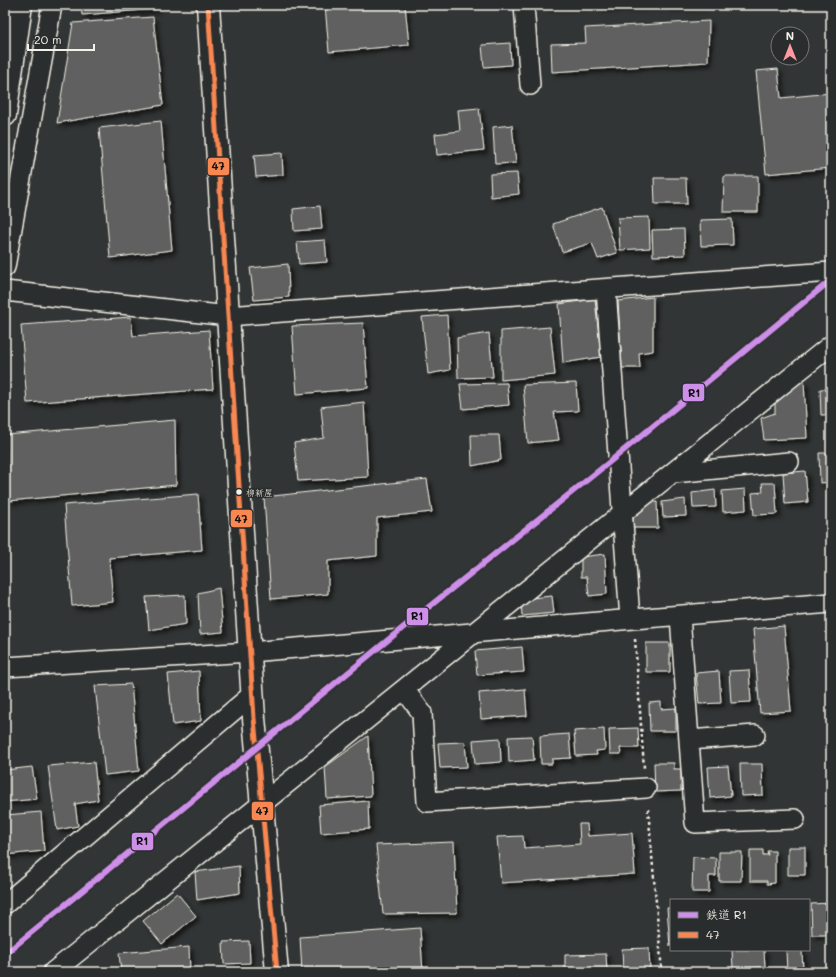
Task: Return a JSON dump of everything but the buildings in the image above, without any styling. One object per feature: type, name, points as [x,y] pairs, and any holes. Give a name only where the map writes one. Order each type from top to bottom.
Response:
[{"type":"main road","points":[[5,115],[21,5]]},
{"type":"main road","points":[[208,5],[250,652],[277,972]]},
{"type":"street","points":[[5,267],[52,5]]},
{"type":"street","points":[[524,5],[530,85]]},
{"type":"street","points":[[5,291],[228,316],[831,272]]},
{"type":"street","points":[[606,289],[630,619]]},
{"type":"street","points":[[53,972],[404,688],[831,346]]},
{"type":"street","points":[[673,473],[789,462]]},
{"type":"street","points":[[5,668],[250,652],[831,603]]},
{"type":"street","points":[[680,616],[695,823],[795,819]]},
{"type":"street","points":[[404,688],[422,713],[427,802],[646,788]]},
{"type":"street","points":[[5,904],[253,694]]},
{"type":"street","points":[[689,740],[755,734]]},
{"type":"rail line","name":"R1","points":[[5,954],[405,626],[607,464],[831,280]]},
{"type":"transit line","name":"47","points":[[208,5],[254,718],[277,972]]},
{"type":"place","name":"柳新屋","points":[[239,492]]}]
